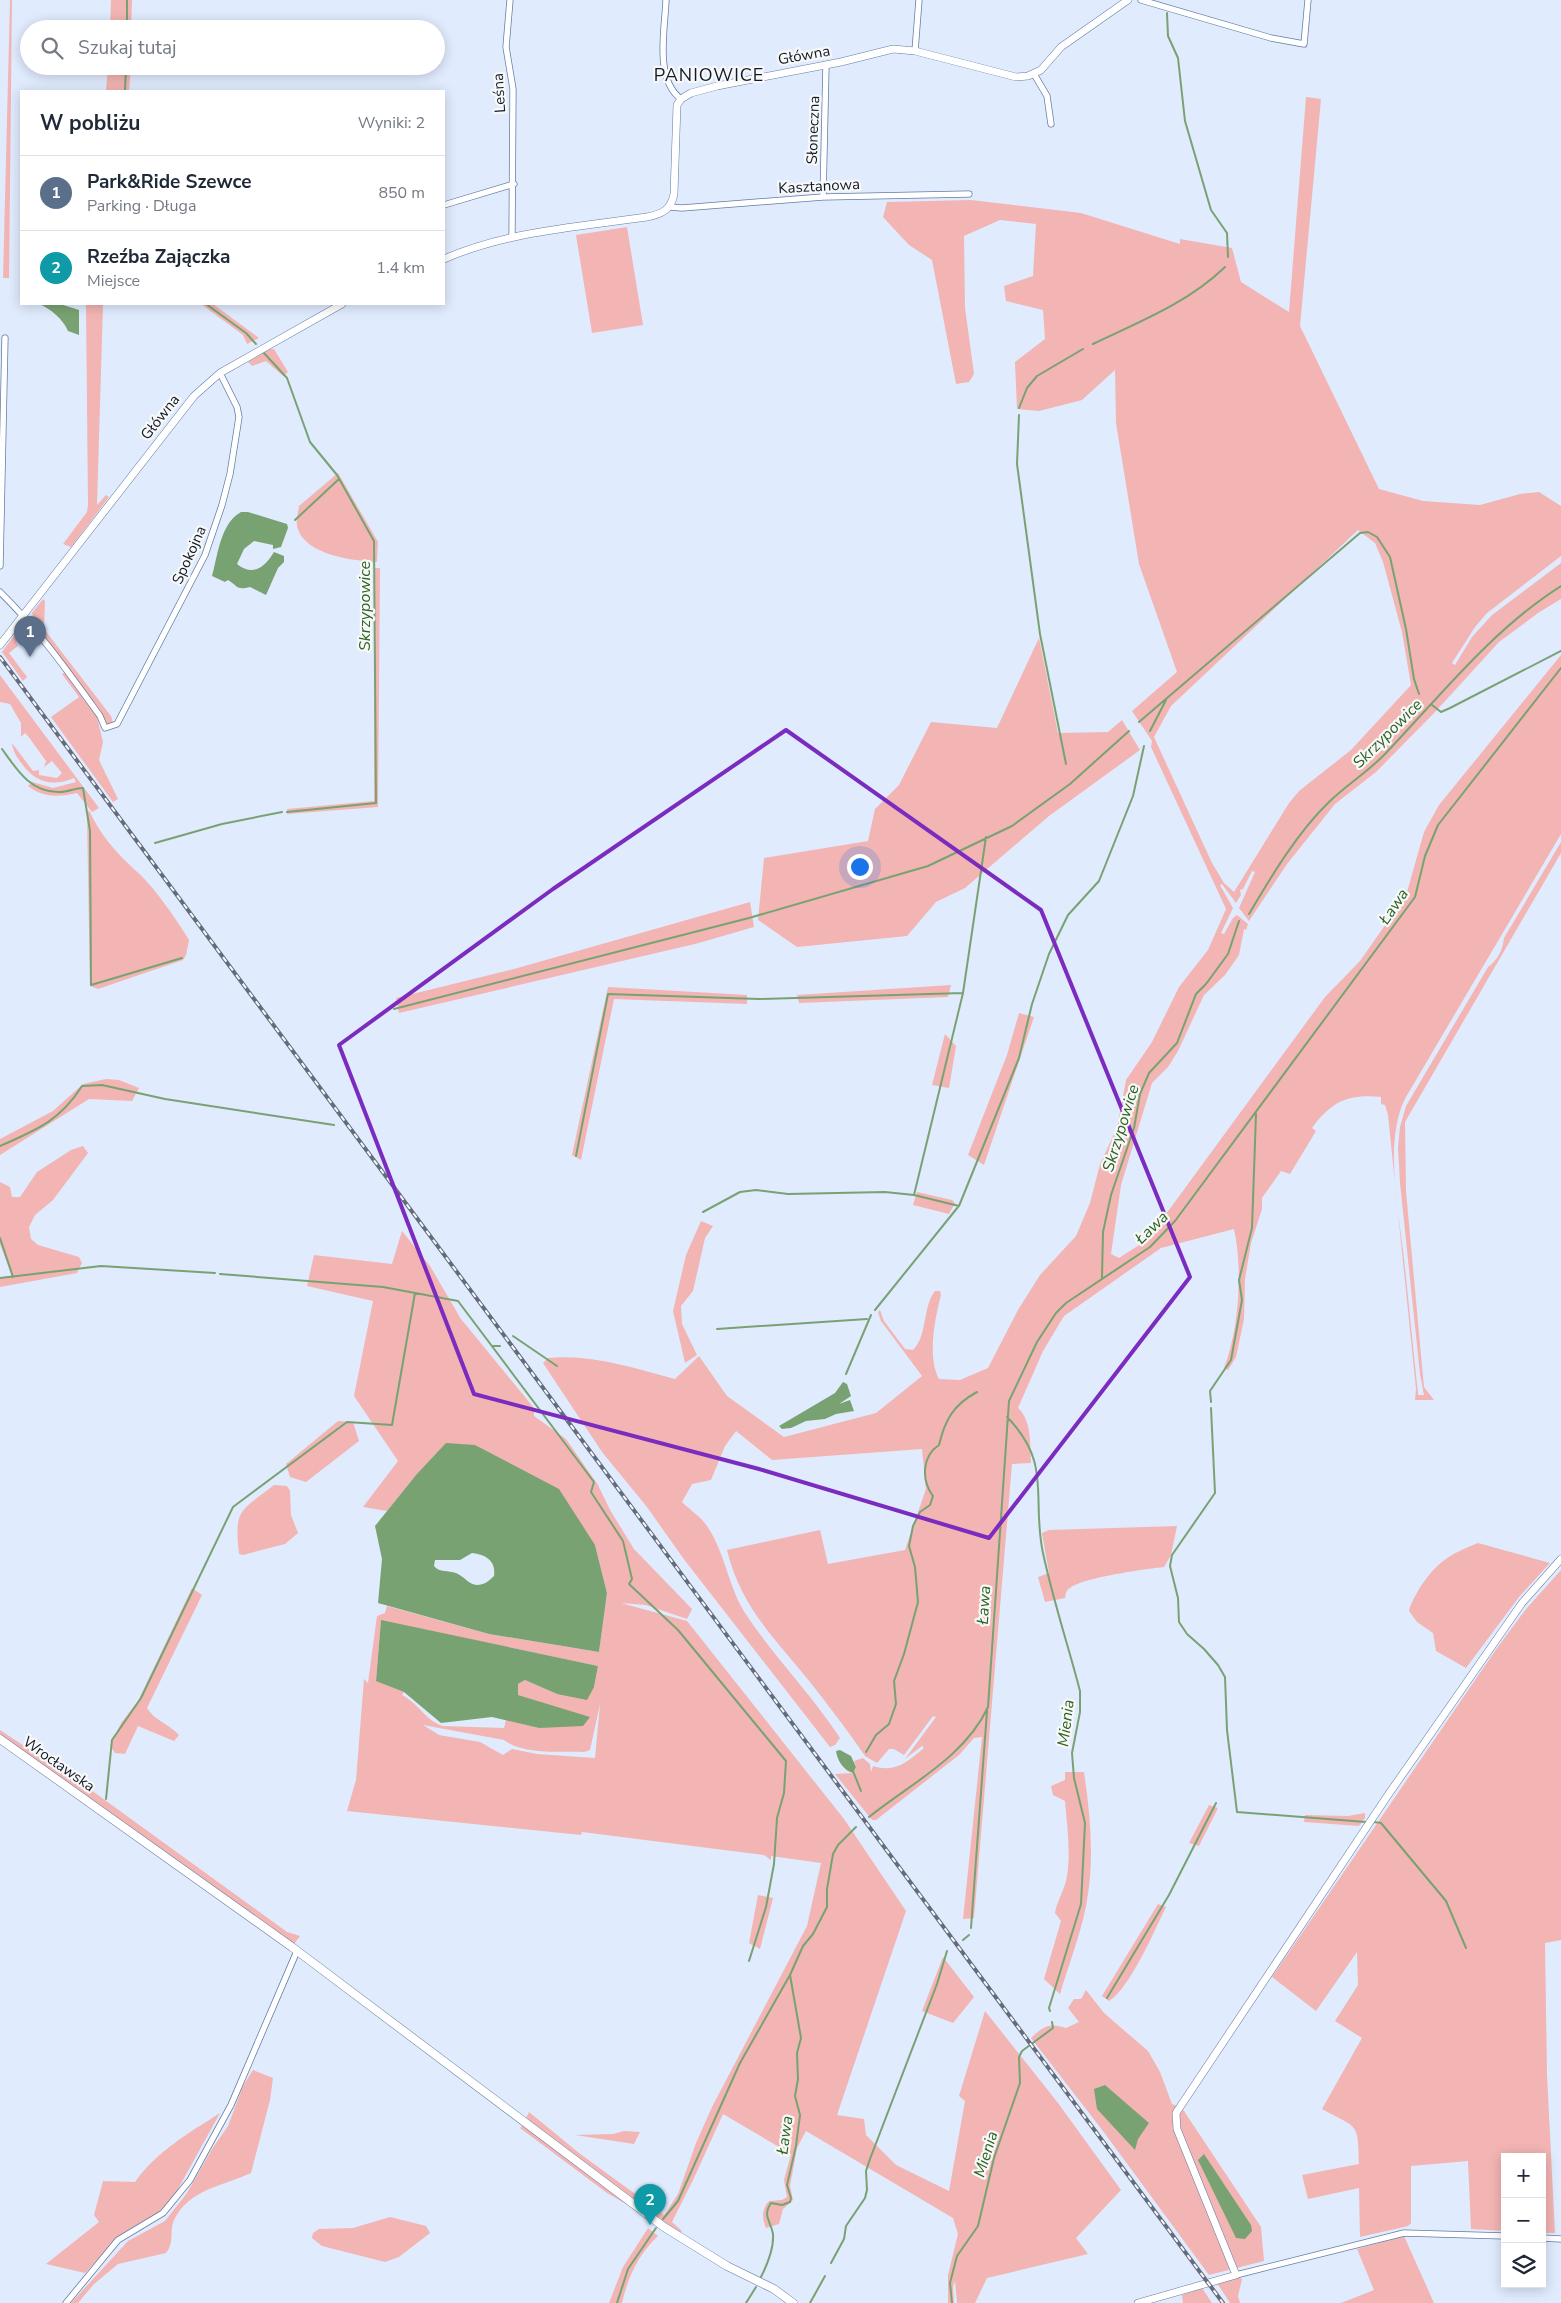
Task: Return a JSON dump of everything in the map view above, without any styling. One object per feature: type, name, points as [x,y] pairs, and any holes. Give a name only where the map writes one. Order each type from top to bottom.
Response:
[{"type":"main road","name":"Wrocławska","points":[[0,1739],[298,1952],[654,2219],[727,2266],[774,2289],[792,2303]]},
{"type":"street","name":"Leśna","points":[[510,0],[506,47],[513,90],[514,184],[512,237]]},
{"type":"street","points":[[445,259],[472,248],[512,237],[647,217],[664,212],[670,207],[674,194],[677,105],[681,99],[671,90],[666,73],[664,51],[666,0]]},
{"type":"street","points":[[915,51],[919,0]]},
{"type":"street","points":[[1051,124],[1047,96],[1034,74],[1061,47],[1128,0]]},
{"type":"street","points":[[1141,0],[1271,38],[1304,44],[1308,0]]},
{"type":"street","name":"Główna","points":[[681,99],[691,93],[717,86],[826,65],[893,49],[915,51],[1016,77],[1034,74]]},
{"type":"street","name":"Słoneczna","points":[[823,197],[826,65]]},
{"type":"street","points":[[445,206],[514,184]]},
{"type":"street","name":"Kasztanowa","points":[[670,207],[682,208],[823,197],[969,194]]},
{"type":"street","name":"Główna","points":[[0,645],[183,408],[205,385],[220,373],[340,305]]},
{"type":"street","points":[[0,566],[5,338]]},
{"type":"street","name":"Spokojna","points":[[23,616],[84,693],[100,716],[105,728],[117,724],[205,555],[220,512],[230,474],[239,417],[237,407],[220,373]]},
{"type":"street","points":[[0,592],[23,616]]},
{"type":"street","points":[[1236,2275],[1177,2128],[1176,2112],[1373,1818],[1522,1603],[1561,1559]]},
{"type":"street","points":[[66,2303],[118,2240],[163,2213],[190,2180],[231,2104],[298,1952]]},
{"type":"street","points":[[1138,2303],[1236,2275],[1404,2233],[1424,2232],[1501,2236]]},
{"type":"street","points":[[1546,2238],[1561,2239]]},
{"type":"highlighted area","points":[[786,730],[1041,910],[1190,1277],[989,1538],[759,1469],[474,1394],[339,1045],[553,889]]},
{"type":"shaded area","points":[[10,0],[12,0],[9,278],[3,278]]},
{"type":"shaded area","points":[[111,0],[132,0],[131,20],[110,20]]},
{"type":"shaded area","points":[[107,75],[130,75],[129,90],[106,90]]},
{"type":"shaded area","points":[[1306,97],[1321,99],[1300,326],[1379,489],[1423,501],[1480,505],[1520,494],[1539,492],[1561,506],[1561,556],[1487,613],[1475,627],[1452,663],[1455,665],[1472,637],[1492,615],[1561,563],[1561,599],[1538,613],[1499,642],[1436,711],[1376,772],[1335,804],[1287,864],[1249,921],[1239,908],[1255,872],[1252,871],[1243,889],[1240,890],[1241,895],[1236,903],[1222,884],[1220,885],[1233,908],[1221,933],[1224,934],[1233,918],[1237,915],[1248,924],[1246,930],[1244,929],[1239,955],[1225,975],[1204,995],[1178,1051],[1168,1067],[1152,1083],[1121,1185],[1111,1254],[1119,1258],[1147,1240],[1325,997],[1360,961],[1407,892],[1424,832],[1439,805],[1561,655],[1561,834],[1406,1097],[1399,1114],[1395,1134],[1396,1191],[1388,1115],[1385,1105],[1381,1104],[1381,1097],[1369,1096],[1350,1098],[1327,1111],[1312,1128],[1316,1131],[1290,1174],[1281,1171],[1262,1198],[1262,1209],[1251,1243],[1245,1279],[1244,1319],[1236,1357],[1228,1370],[1224,1368],[1233,1336],[1239,1281],[1234,1229],[1161,1248],[1064,1316],[1043,1351],[1018,1408],[1023,1413],[1028,1426],[1031,1463],[1012,1464],[974,1918],[963,1919],[982,1737],[974,1738],[959,1755],[876,1820],[872,1820],[835,1774],[853,1773],[856,1767],[854,1761],[863,1758],[870,1764],[871,1772],[873,1766],[888,1768],[901,1765],[924,1748],[922,1746],[905,1759],[936,1717],[933,1716],[904,1755],[894,1749],[889,1749],[877,1763],[865,1756],[824,1700],[750,1606],[733,1571],[727,1550],[820,1530],[828,1564],[905,1550],[926,1489],[922,1449],[772,1460],[736,1431],[725,1446],[711,1480],[692,1484],[682,1502],[705,1523],[713,1537],[719,1548],[735,1594],[747,1616],[840,1738],[835,1745],[830,1747],[683,1558],[647,1507],[602,1452],[543,1363],[548,1358],[580,1358],[628,1366],[675,1379],[699,1356],[727,1396],[784,1437],[876,1413],[922,1376],[881,1321],[878,1312],[880,1310],[884,1321],[905,1349],[913,1350],[921,1337],[931,1298],[935,1291],[940,1291],[941,1295],[933,1337],[933,1360],[939,1379],[960,1380],[988,1368],[1018,1310],[1040,1275],[1076,1236],[1090,1203],[1100,1164],[1117,1128],[1126,1080],[1152,1042],[1179,987],[1208,950],[1226,909],[1151,747],[1152,741],[1132,711],[1177,672],[1139,564],[1116,423],[1115,370],[1082,400],[1039,411],[1017,409],[1015,362],[1045,339],[1043,310],[1006,301],[1004,286],[1033,276],[1036,224],[1000,220],[964,236],[965,308],[974,374],[969,382],[956,384],[932,260],[909,245],[883,217],[887,202],[971,200],[1081,213],[1180,244],[1180,239],[1232,248],[1241,282],[1289,312]],"holes":[[[1358,530],[1375,543],[1383,562],[1402,632],[1411,685],[1351,750],[1299,791],[1289,803],[1234,892],[1224,883],[1212,863],[1154,737],[1171,706]]]},
{"type":"shaded area","points":[[627,227],[643,325],[592,333],[576,235]]},
{"type":"shaded area","points":[[41,305],[63,305],[79,310],[79,335],[68,331],[63,322]]},
{"type":"shaded area","points":[[86,305],[103,305],[97,505],[106,495],[109,497],[71,547],[63,544],[87,512]]},
{"type":"shaded area","points":[[202,305],[214,305],[259,338],[247,344],[243,335]]},
{"type":"shaded area","points":[[269,349],[274,349],[288,372],[283,376],[266,361],[252,366],[248,362]]},
{"type":"shaded area","points":[[338,473],[378,542],[377,562],[344,558],[320,551],[303,538],[297,527],[299,506]]},
{"type":"shaded area","points":[[241,512],[248,512],[287,524],[288,528],[281,547],[273,549],[273,545],[254,541],[244,549],[237,564],[248,570],[253,570],[263,566],[274,552],[284,556],[284,562],[278,568],[266,595],[250,587],[239,588],[228,580],[225,582],[212,576],[224,532],[228,524]]},
{"type":"shaded area","points":[[374,568],[380,568],[378,807],[287,814],[287,809],[374,801]]},
{"type":"shaded area","points":[[43,599],[45,601],[44,629],[111,716],[113,723],[106,726],[36,627],[32,613]]},
{"type":"shaded area","points":[[26,628],[31,633],[26,634],[16,642],[18,646],[9,653],[27,677],[23,681],[2,652],[18,630]]},
{"type":"shaded area","points":[[1039,638],[1058,733],[1108,732],[1122,720],[1140,750],[1049,816],[965,888],[936,902],[907,936],[797,947],[758,920],[764,858],[868,841],[875,809],[899,785],[931,722],[997,728]]},
{"type":"shaded area","points":[[65,672],[97,717],[103,742],[99,760],[118,799],[113,802],[51,717],[79,697],[62,674]]},
{"type":"shaded area","points":[[0,675],[99,808],[92,812],[77,793],[51,796],[39,793],[28,786],[32,782],[53,788],[76,782],[74,778],[52,783],[39,779],[27,770],[20,761],[14,752],[12,743],[33,771],[39,770],[39,775],[57,778],[62,773],[52,761],[44,767],[46,761],[28,736],[25,733],[21,737],[21,723],[10,704],[0,702]]},
{"type":"shaded area","points":[[89,810],[109,842],[157,893],[189,940],[183,960],[98,989],[90,986],[87,815]]},
{"type":"shaded area","points":[[1561,842],[1561,853],[1405,1122],[1406,1191],[1424,1387],[1434,1400],[1415,1400],[1416,1389],[1397,1204],[1418,1395],[1424,1395],[1420,1374],[1400,1183],[1398,1148],[1400,1127],[1406,1106],[1488,967],[1495,961],[1504,938]]},
{"type":"shaded area","points":[[750,902],[754,927],[695,944],[399,1013],[396,998],[514,969]]},
{"type":"shaded area","points":[[951,985],[948,997],[799,1003],[797,995]]},
{"type":"shaded area","points":[[608,987],[747,995],[747,1004],[614,999],[581,1160],[572,1155]]},
{"type":"shaded area","points":[[1019,1013],[1034,1017],[984,1165],[968,1155],[1007,1055]]},
{"type":"shaded area","points":[[945,1034],[956,1046],[949,1088],[932,1085]]},
{"type":"shaded area","points":[[106,1079],[119,1080],[139,1088],[132,1101],[89,1099],[0,1155],[0,1139],[53,1111],[83,1084]]},
{"type":"shaded area","points":[[83,1146],[88,1153],[53,1200],[35,1215],[29,1227],[31,1239],[38,1245],[79,1257],[82,1263],[77,1273],[0,1287],[0,1278],[12,1276],[0,1244],[0,1182],[10,1187],[12,1197],[20,1197],[37,1172],[71,1150]]},
{"type":"shaded area","points":[[917,1192],[952,1200],[955,1203],[949,1214],[913,1205]]},
{"type":"shaded area","points":[[701,1221],[713,1226],[705,1238],[693,1291],[681,1306],[682,1324],[697,1355],[685,1363],[673,1311],[686,1255]]},
{"type":"shaded area","points":[[402,1231],[430,1266],[461,1319],[534,1408],[534,1416],[566,1439],[598,1485],[610,1510],[634,1549],[692,1609],[687,1619],[646,1605],[621,1603],[687,1621],[844,1819],[906,1911],[837,2115],[864,2119],[866,2135],[896,2165],[949,2191],[965,2101],[959,2096],[985,2011],[1058,2103],[1121,2190],[1076,2238],[1088,2254],[987,2278],[975,2303],[957,2303],[955,2281],[953,2287],[954,2303],[948,2303],[948,2275],[958,2234],[953,2218],[806,2131],[797,2148],[790,2186],[793,2200],[783,2209],[779,2224],[766,2228],[763,2214],[766,2204],[769,2201],[782,2200],[787,2197],[784,2180],[791,2154],[723,2114],[672,2222],[682,2231],[680,2234],[526,2118],[529,2112],[579,2153],[664,2215],[678,2194],[696,2143],[712,2107],[807,1926],[821,1863],[771,1856],[771,1860],[764,1855],[582,1832],[581,1835],[347,1811],[356,1780],[364,1679],[368,1683],[377,1616],[385,1613],[387,1606],[489,1634],[599,1652],[607,1593],[595,1545],[416,1475],[387,1511],[363,1507],[398,1461],[354,1396],[373,1301],[307,1286],[314,1255],[392,1264]],"holes":[[[381,1621],[598,1666],[594,1687],[557,1694],[525,1680],[518,1684],[517,1695],[589,1718],[539,1728],[506,1720],[504,1728],[443,1726],[437,1724],[408,1698],[402,1695],[404,1692],[376,1680]],[[600,1704],[595,1758],[537,1754],[512,1749],[503,1755],[480,1742],[439,1735],[423,1725],[504,1740],[512,1745],[532,1750],[584,1752],[590,1750]]]},
{"type":"shaded area","points":[[843,1382],[847,1384],[851,1396],[839,1404],[850,1400],[854,1411],[836,1414],[825,1419],[806,1421],[791,1428],[782,1429],[779,1426],[835,1393]]},
{"type":"shaded area","points":[[338,1421],[353,1422],[359,1441],[306,1482],[290,1477],[286,1464]]},
{"type":"shaded area","points":[[446,1443],[475,1445],[559,1489],[595,1545],[607,1593],[599,1652],[489,1634],[378,1603],[382,1559],[375,1526],[416,1475]],"holes":[[[472,1553],[486,1557],[494,1566],[494,1576],[482,1584],[474,1585],[456,1573],[441,1570],[434,1566],[435,1560],[460,1560]]]},
{"type":"shaded area","points":[[274,1485],[287,1486],[290,1491],[291,1515],[298,1533],[285,1544],[243,1555],[239,1554],[238,1528],[242,1512]]},
{"type":"shaded area","points":[[1177,1526],[1171,1555],[1164,1567],[1096,1578],[1072,1586],[1067,1591],[1065,1598],[1045,1602],[1038,1577],[1049,1573],[1042,1533],[1049,1530]]},
{"type":"shaded area","points":[[1478,1543],[1550,1563],[1519,1597],[1466,1668],[1436,1651],[1433,1633],[1417,1622],[1409,1611],[1419,1589],[1444,1560]]},
{"type":"shaded area","points":[[1561,1570],[1561,1940],[1545,1943],[1547,2075],[1555,2233],[1546,2233],[1546,2153],[1501,2153],[1501,2231],[1471,2229],[1468,2161],[1411,2166],[1411,2223],[1408,2226],[1360,2237],[1359,2188],[1308,2199],[1302,2175],[1359,2164],[1358,2140],[1354,2128],[1322,2109],[1362,2038],[1335,2021],[1358,1985],[1357,1952],[1316,2011],[1272,1977],[1497,1648],[1526,1609]]},
{"type":"shaded area","points":[[192,1588],[202,1595],[147,1708],[154,1716],[179,1735],[174,1741],[138,1726],[125,1754],[115,1753],[110,1746],[121,1723],[138,1701]]},
{"type":"shaded area","points":[[381,1620],[598,1666],[594,1687],[587,1700],[557,1694],[525,1680],[518,1684],[518,1695],[590,1717],[583,1726],[539,1728],[492,1717],[441,1723],[404,1692],[376,1681]]},
{"type":"shaded area","points":[[0,1730],[91,1790],[287,1932],[300,1936],[294,1944],[0,1736]]},
{"type":"shaded area","points":[[840,1750],[851,1756],[856,1767],[853,1773],[844,1768],[839,1761],[836,1751]]},
{"type":"shaded area","points":[[1065,1772],[1084,1772],[1091,1863],[1083,1919],[1060,1994],[1044,1979],[1061,1921],[1055,1913],[1066,1881],[1069,1858],[1065,1801],[1053,1795],[1051,1786],[1065,1780]]},
{"type":"shaded area","points":[[1209,1805],[1218,1808],[1199,1846],[1189,1843]]},
{"type":"shaded area","points":[[1365,1813],[1365,1818],[1359,1826],[1304,1822],[1305,1815],[1348,1816]]},
{"type":"shaded area","points":[[758,1895],[773,1898],[760,1949],[749,1943]]},
{"type":"shaded area","points":[[1158,1904],[1166,1907],[1147,1946],[1124,1985],[1117,1995],[1109,2001],[1102,1996]]},
{"type":"shaded area","points":[[943,1957],[974,1997],[953,2023],[922,2011]]},
{"type":"shaded area","points":[[1086,1990],[1104,2013],[1148,2051],[1160,2072],[1172,2104],[1182,2108],[1261,2227],[1264,2261],[1209,2275],[1103,2131],[1031,2038],[1047,2027],[1055,2025],[1066,2028],[1079,2022],[1068,2008],[1074,1999],[1081,1999]]},
{"type":"shaded area","points":[[253,2070],[273,2078],[270,2100],[251,2173],[208,2190],[188,2201],[174,2220],[171,2241],[166,2253],[118,2264],[94,2284],[78,2303],[71,2303],[128,2241],[165,2221],[187,2193],[212,2149],[228,2126],[243,2086]]},
{"type":"shaded area","points":[[1105,2085],[1149,2123],[1138,2139],[1135,2150],[1097,2109],[1094,2089]]},
{"type":"shaded area","points":[[220,2113],[173,2198],[158,2213],[120,2235],[85,2273],[46,2264],[99,2222],[94,2215],[103,2181],[135,2182],[163,2152],[185,2135]]},
{"type":"shaded area","points":[[523,2125],[633,2206],[633,2208],[607,2193],[520,2128]]},
{"type":"shaded area","points":[[624,2131],[640,2132],[634,2144],[575,2135],[613,2134]]},
{"type":"shaded area","points":[[1204,2154],[1251,2225],[1252,2231],[1245,2239],[1236,2238],[1198,2160]]},
{"type":"shaded area","points":[[390,2217],[426,2226],[430,2233],[399,2257],[385,2262],[322,2246],[312,2238],[313,2233],[319,2229],[353,2228]]},
{"type":"shaded area","points":[[648,2228],[658,2236],[639,2259],[627,2284],[622,2303],[609,2303],[623,2267]]},
{"type":"shaded area","points":[[1404,2236],[1434,2303],[1341,2303],[1374,2290],[1357,2249]]},
{"type":"shaded area","points":[[1238,2277],[1242,2279],[1238,2296],[1240,2303],[1230,2303],[1217,2283]]},
{"type":"shaded area","points":[[1202,2288],[1212,2303],[1183,2303],[1182,2295]]},
{"type":"waterway","name":"Skrzypowice","points":[[127,0],[127,20]]},
{"type":"waterway","points":[[1167,13],[1168,36],[1178,58],[1185,121],[1211,210],[1227,233],[1228,257]]},
{"type":"waterway","name":"Skrzypowice","points":[[125,90],[126,75]]},
{"type":"waterway","points":[[1093,344],[1162,311],[1211,280],[1225,267]]},
{"type":"waterway","name":"Skrzypowice","points":[[207,305],[246,333],[256,344]]},
{"type":"waterway","points":[[1019,408],[1027,388],[1037,376],[1083,349]]},
{"type":"waterway","name":"Skrzypowice","points":[[263,352],[287,378],[310,442],[337,475],[374,541],[376,803],[287,812]]},
{"type":"waterway","points":[[1019,415],[1017,464],[1040,634],[1066,764]]},
{"type":"waterway","points":[[295,520],[339,479]]},
{"type":"waterway","points":[[1139,722],[1360,533],[1368,532],[1377,537],[1390,557],[1406,629],[1414,679],[1419,694]]},
{"type":"waterway","name":"Skrzypowice","points":[[1249,914],[1285,856],[1306,828],[1335,796],[1386,753],[1490,642],[1536,603],[1561,586]]},
{"type":"waterway","points":[[1432,705],[1441,712],[1561,651]]},
{"type":"waterway","name":"Ława","points":[[869,1817],[951,1755],[978,1725],[988,1707],[1009,1401],[1037,1342],[1056,1313],[1066,1303],[1150,1247],[1175,1221],[1415,897],[1425,856],[1438,825],[1561,668]]},
{"type":"waterway","points":[[1150,731],[1166,700]]},
{"type":"waterway","points":[[394,1009],[749,918],[928,866],[1012,826],[1070,784],[1129,731]]},
{"type":"waterway","points":[[703,1212],[740,1192],[756,1190],[788,1194],[885,1192],[914,1195],[959,1206],[1019,1058],[1032,1004],[1049,954],[1068,915],[1099,881],[1133,796],[1144,746]]},
{"type":"waterway","points":[[2,749],[19,772],[41,789],[60,792],[83,788],[90,831],[91,985],[182,958]]},
{"type":"waterway","name":"Skrzypowice","points":[[155,843],[222,824],[282,812]]},
{"type":"waterway","points":[[914,1195],[963,993],[986,837]]},
{"type":"waterway","name":"Skrzypowice","points":[[1102,1278],[1103,1232],[1111,1195],[1134,1128],[1140,1094],[1149,1073],[1177,1043],[1196,994],[1206,984],[1228,954],[1239,921]]},
{"type":"waterway","points":[[576,1156],[608,994],[759,999],[963,993]]},
{"type":"waterway","points":[[0,1146],[25,1135],[56,1116],[74,1098],[82,1086],[102,1085],[165,1099],[334,1125]]},
{"type":"waterway","points":[[1211,1402],[1210,1391],[1231,1360],[1242,1300],[1239,1280],[1252,1228],[1256,1114]]},
{"type":"waterway","points":[[875,1310],[958,1207]]},
{"type":"waterway","points":[[0,1238],[13,1277]]},
{"type":"waterway","points":[[0,1278],[101,1266],[215,1273]]},
{"type":"waterway","points":[[220,1274],[383,1287],[458,1301],[594,1482],[591,1492],[623,1541],[632,1579],[629,1584],[678,1630],[786,1761],[784,1793],[777,1818],[774,1864],[766,1907],[749,1961]]},
{"type":"waterway","points":[[106,1799],[112,1740],[141,1698],[233,1507],[347,1422],[392,1425],[415,1293]]},
{"type":"waterway","points":[[846,1374],[871,1315]]},
{"type":"waterway","points":[[717,1329],[867,1319]]},
{"type":"waterway","points":[[513,1336],[557,1366]]},
{"type":"waterway","points":[[492,1346],[500,1346]]},
{"type":"waterway","name":"Ława","points":[[866,1752],[876,1735],[889,1724],[896,1704],[894,1681],[904,1654],[918,1602],[915,1567],[909,1546],[913,1526],[920,1512],[930,1505],[933,1496],[926,1483],[926,1462],[929,1455],[939,1445],[951,1414],[962,1402],[977,1392]]},
{"type":"waterway","points":[[1211,1408],[1215,1493],[1172,1555],[1170,1566],[1178,1598],[1179,1622],[1187,1634],[1218,1665],[1225,1677],[1227,1730],[1237,1812],[1366,1822]]},
{"type":"waterway","name":"Mienia","points":[[1007,1417],[1021,1434],[1030,1450],[1035,1466],[1038,1482],[1040,1533],[1043,1553],[1080,1691],[1080,1712],[1072,1753],[1074,1778],[1085,1823],[1081,1904],[1049,2008],[1050,2011]]},
{"type":"waterway","points":[[971,1928],[987,1711]]},
{"type":"waterway","name":"Ława","points":[[853,1771],[861,1791]]},
{"type":"waterway","points":[[1107,1998],[1169,1895],[1216,1803]]},
{"type":"waterway","points":[[1374,1822],[1381,1823],[1446,1901],[1466,1948]]},
{"type":"waterway","name":"Ława","points":[[663,2219],[678,2201],[740,2063],[790,1975],[803,1946],[813,1934],[827,1907],[827,1889],[833,1854],[838,1845],[856,1827]]},
{"type":"waterway","points":[[963,1940],[969,1935]]},
{"type":"waterway","points":[[831,2263],[844,2239],[846,2226],[865,2198],[867,2190],[866,2171],[937,1984],[947,1951]]},
{"type":"waterway","name":"Ława","points":[[761,2277],[770,2256],[773,2239],[767,2215],[768,2208],[771,2203],[782,2205],[790,2202],[791,2198],[787,2185],[796,2146],[800,2115],[795,2096],[798,2079],[797,2053],[801,2038],[790,1975]]},
{"type":"waterway","name":"Mienia","points":[[952,2303],[950,2283],[957,2256],[978,2226],[994,2158],[1020,2083],[1019,2057],[1022,2051],[1053,2028],[1052,2022]]},
{"type":"waterway","name":"Ława","points":[[617,2303],[628,2269],[656,2228]]},
{"type":"waterway","points":[[810,2303],[825,2276]]},
{"type":"waterway","name":"Ława","points":[[746,2303],[756,2287]]},
{"type":"railway","points":[[0,657],[1223,2303]]},
{"type":"place","name":"Park&Ride Szewce","points":[[30,657]]},
{"type":"place","name":"Rzeźba Zajączka","points":[[650,2225]]},
{"type":"district","name":"PANIOWICE","points":[[709,75]]}]
